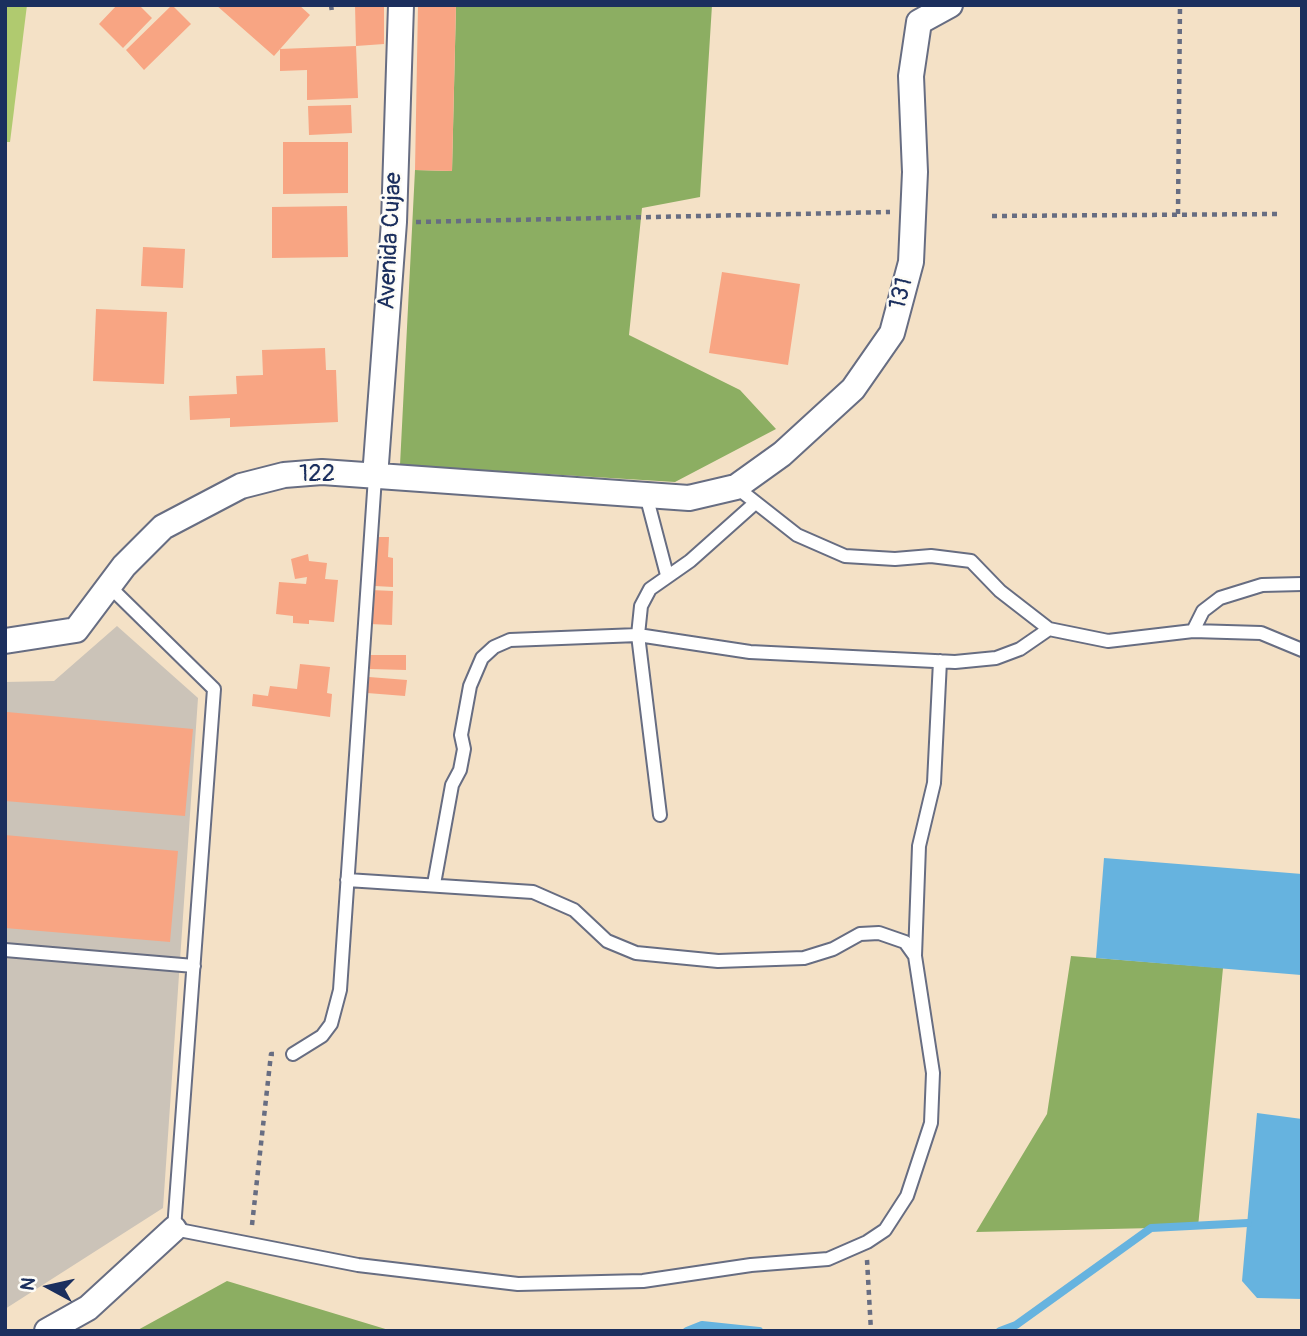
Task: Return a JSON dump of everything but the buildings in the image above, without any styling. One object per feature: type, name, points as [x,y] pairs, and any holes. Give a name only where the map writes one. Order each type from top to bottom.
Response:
[{"type":"street","name":"Avenida Cujae","points":[[375,477],[394,222],[401,5]]},
{"type":"street","name":"131","points":[[689,498],[736,487],[782,454],[845,397],[892,333],[911,261],[911,76],[919,22],[950,5]]},
{"type":"street","name":"122","points":[[5,641],[76,630],[124,566],[163,527],[241,486],[284,475],[323,472],[689,498]]},
{"type":"street","points":[[47,1331],[88,1308],[174,1229]]},
{"type":"lane","points":[[293,1054],[322,1037],[331,1024],[340,990],[375,477]]},
{"type":"lane","points":[[736,487],[754,504],[797,535],[845,556],[895,559],[931,556],[971,561],[1000,591],[1049,629],[1108,641],[1193,632],[1261,633],[1302,650]]},
{"type":"lane","points":[[646,495],[667,575]]},
{"type":"lane","points":[[660,815],[638,635],[641,606],[650,589],[690,561],[754,504]]},
{"type":"lane","points":[[1193,632],[1203,611],[1220,598],[1262,585],[1302,584]]},
{"type":"lane","points":[[108,586],[214,688],[174,1229],[358,1265],[518,1284],[643,1281],[751,1265],[828,1259],[867,1242],[885,1230],[907,1196],[931,1123],[933,1073],[915,956],[919,846],[934,783],[940,661]]},
{"type":"lane","points":[[434,884],[452,785],[464,749],[461,736],[470,686],[482,657],[494,646],[510,640],[638,635],[750,652],[940,661],[996,657],[1020,649],[1049,629]]},
{"type":"lane","points":[[347,880],[533,892],[574,910],[607,941],[636,953],[718,961],[804,958],[834,949],[860,934],[879,933],[905,942],[915,956]]},
{"type":"lane","points":[[5,950],[194,966]]},
{"type":"path","points":[[331,5],[332,12]]},
{"type":"path","points":[[1178,215],[1180,5]]},
{"type":"path","points":[[394,222],[913,212]]},
{"type":"path","points":[[992,216],[1279,214]]},
{"type":"path","points":[[250,1244],[271,1054],[293,1054]]},
{"type":"path","points":[[867,1242],[870,1331]]},
{"type":"shaded area","points":[[117,626],[198,698],[163,1208],[5,1309],[5,682],[54,681]]},
{"type":"green space","points":[[5,5],[27,5],[10,142],[5,142]]},
{"type":"green space","points":[[456,5],[712,5],[700,197],[642,208],[629,335],[740,390],[776,429],[675,482],[400,465],[415,170],[452,171]]},
{"type":"green space","points":[[1071,956],[1223,968],[1198,1227],[976,1232],[1047,1114]]},
{"type":"green space","points":[[227,1281],[392,1331],[136,1331]]},
{"type":"water","points":[[1104,858],[1302,874],[1301,975],[1096,958]]},
{"type":"water","points":[[1257,1113],[1302,1119],[1302,1299],[1257,1298],[1242,1281]]},
{"type":"waterway","points":[[1000,1331],[1016,1325],[1151,1228],[1248,1223]]},
{"type":"waterway","points":[[687,1331],[702,1325],[759,1331]]}]
